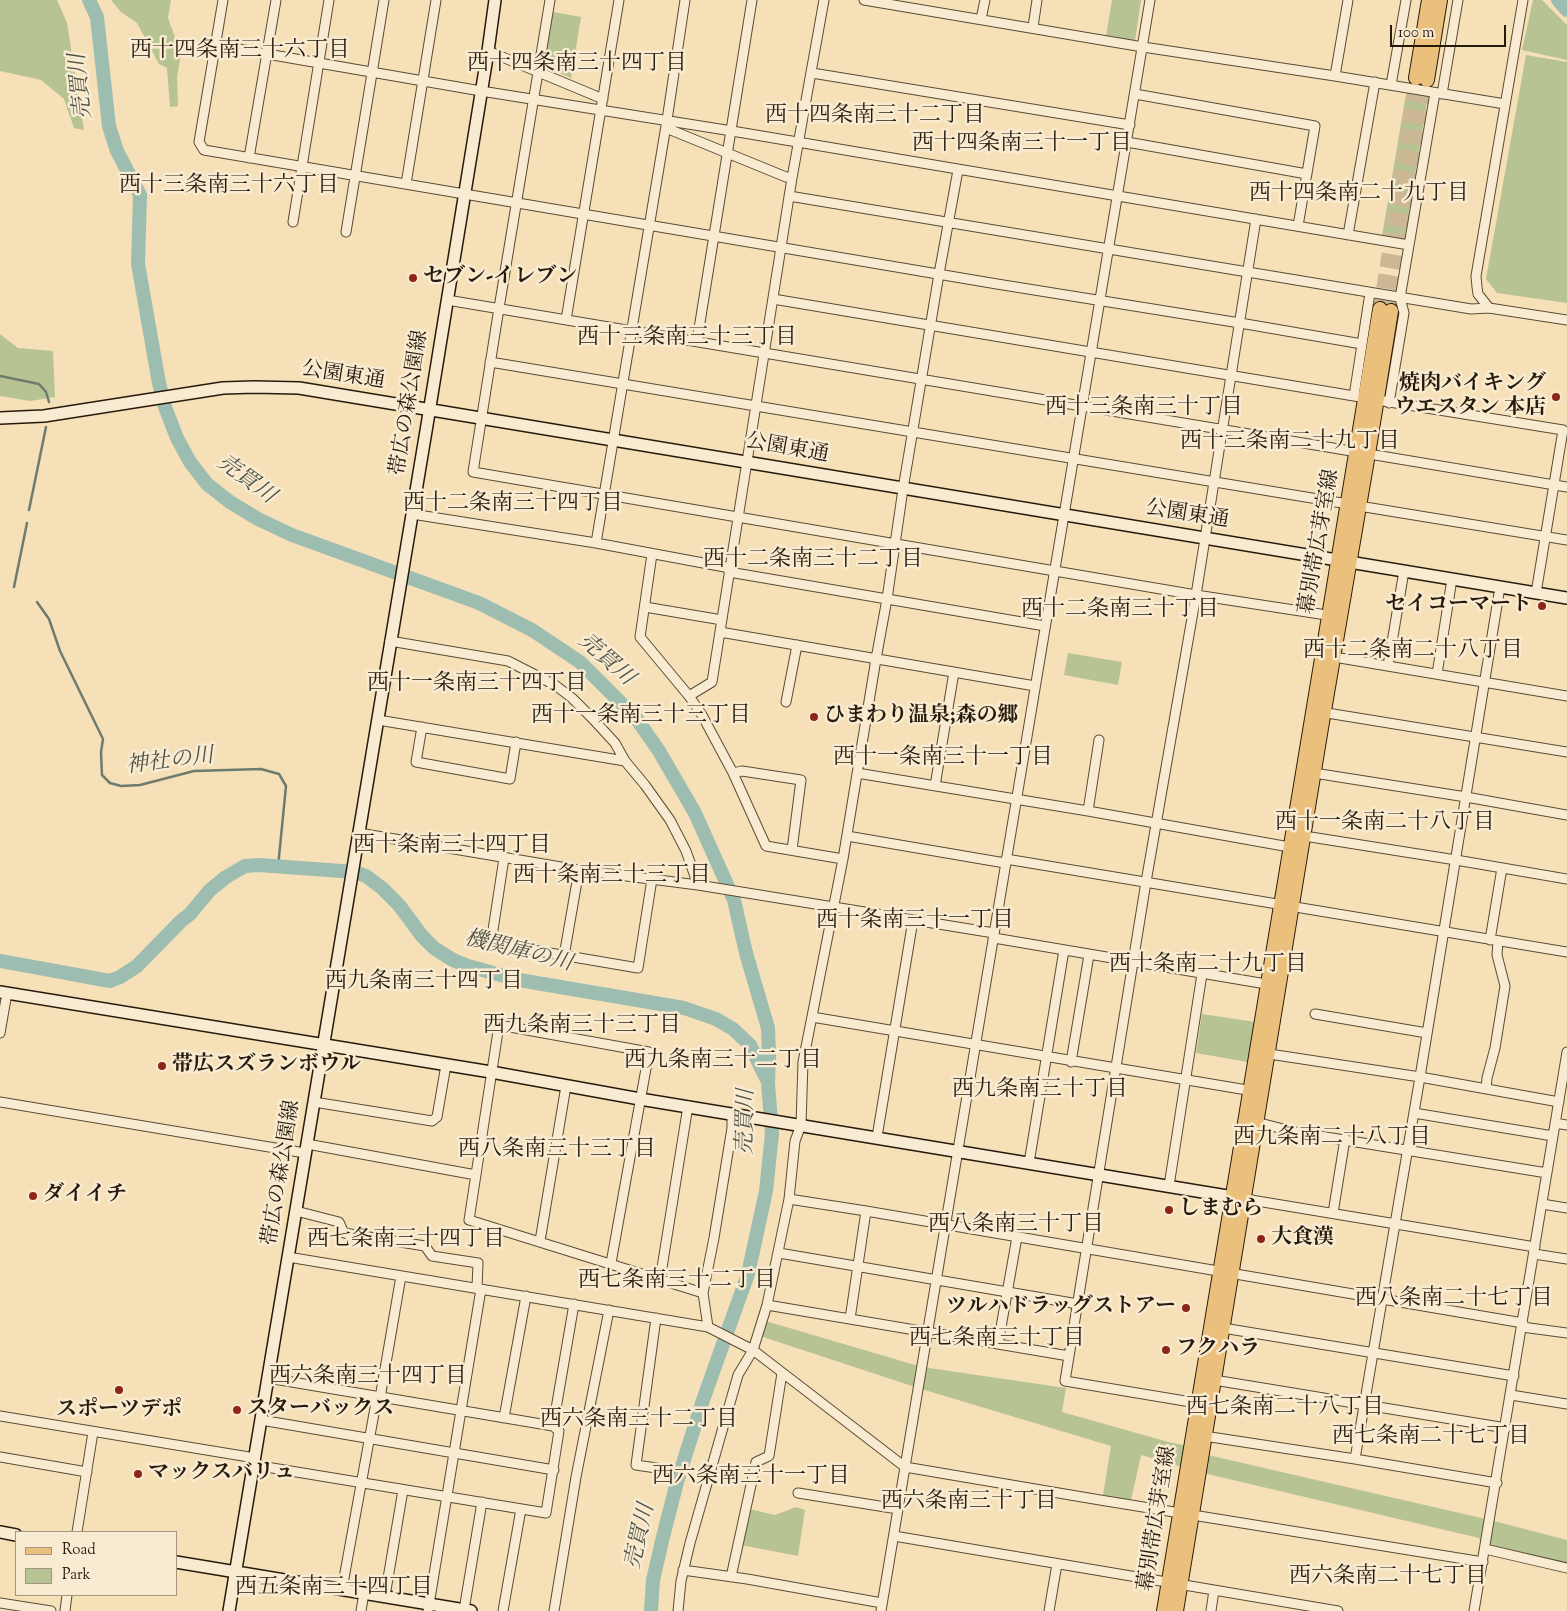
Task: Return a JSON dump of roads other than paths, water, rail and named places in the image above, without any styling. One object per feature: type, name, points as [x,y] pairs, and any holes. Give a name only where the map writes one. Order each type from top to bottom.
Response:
[{"type":"main road","points":[[1429,0],[1421,79],[1440,0]]},
{"type":"main road","name":"幕別帯広芽室線","points":[[1176,1611],[1175,1583],[1186,1514],[1363,453],[1385,310]]},
{"type":"main road","name":"幕別帯広芽室線","points":[[1298,842],[1314,773],[1319,711]]},
{"type":"main road","name":"幕別帯広芽室線","points":[[1186,1514],[1204,1436],[1204,1404],[1214,1380],[1223,1328],[1226,1272]]},
{"type":"main road","name":"幕別帯広芽室線","points":[[1164,1611],[1175,1583]]},
{"type":"street","points":[[223,0],[199,142],[204,150],[1362,344]]},
{"type":"street","points":[[249,158],[276,0]]},
{"type":"street","points":[[293,222],[329,0]]},
{"type":"street","points":[[346,232],[384,0]]},
{"type":"street","points":[[406,184],[436,0]]},
{"type":"street","name":"帯広の森公園線","points":[[229,1611],[350,890],[495,0]]},
{"type":"street","points":[[550,0],[473,472],[1335,616]]},
{"type":"street","points":[[566,320],[619,0]]},
{"type":"street","points":[[596,543],[685,0]]},
{"type":"street","points":[[698,341],[752,0]]},
{"type":"street","points":[[689,696],[712,682],[792,178],[824,0]]},
{"type":"street","points":[[864,0],[1143,47],[1375,82],[1505,104]]},
{"type":"street","points":[[930,11],[932,0]]},
{"type":"street","points":[[981,19],[985,0]]},
{"type":"street","points":[[1033,27],[1037,0]]},
{"type":"street","points":[[684,1570],[731,1577],[881,1607],[1150,0]]},
{"type":"street","points":[[1335,76],[1348,0]]},
{"type":"street","points":[[1391,85],[1406,0]]},
{"type":"street","points":[[1371,399],[1404,313],[1400,298],[1408,246],[1458,0]]},
{"type":"street","points":[[1489,308],[1478,294],[1476,276],[1523,0]]},
{"type":"street","points":[[215,45],[601,110],[666,124],[732,131],[799,142],[1408,246]]},
{"type":"street","points":[[488,51],[603,99]]},
{"type":"street","points":[[812,73],[1130,125]]},
{"type":"street","points":[[1348,235],[1375,82]]},
{"type":"street","points":[[1135,94],[1315,126],[1298,226]]},
{"type":"street","points":[[666,124],[728,153],[792,178]]},
{"type":"street","points":[[1127,142],[1306,174]]},
{"type":"street","points":[[678,1611],[681,1581],[738,1375],[767,1305],[779,1253],[789,1200],[803,1062],[847,836],[930,326],[958,170]]},
{"type":"street","points":[[790,196],[1400,298],[1471,309],[1489,308],[1567,320]]},
{"type":"street","points":[[1204,1404],[1065,1381],[1146,882],[1196,594],[1256,219]]},
{"type":"street","points":[[1370,293],[1362,344],[1371,399]]},
{"type":"street","points":[[773,299],[1563,430],[1536,593]]},
{"type":"street","points":[[447,300],[1567,487]]},
{"type":"street","points":[[490,362],[1567,540]]},
{"type":"street","name":"公園東通","points":[[0,418],[44,416],[140,402],[184,393],[238,388],[299,388],[1567,598]]},
{"type":"street","points":[[412,514],[596,543],[729,570],[1045,626]]},
{"type":"street","points":[[652,554],[640,637],[689,696],[702,716],[733,773],[766,846],[843,859]]},
{"type":"street","points":[[1388,666],[1404,571]]},
{"type":"street","points":[[1437,674],[1452,579]]},
{"type":"street","points":[[1355,1458],[1420,1077],[1500,587]]},
{"type":"street","points":[[645,607],[722,620]]},
{"type":"street","points":[[720,632],[1035,686]]},
{"type":"street","points":[[390,641],[508,661],[555,685],[572,698],[615,743],[625,761],[670,820],[701,885]]},
{"type":"street","points":[[786,702],[797,645]]},
{"type":"street","points":[[1328,656],[1567,696]]},
{"type":"street","points":[[935,786],[954,672]]},
{"type":"street","points":[[1319,711],[1567,752]]},
{"type":"street","points":[[378,720],[625,761]]},
{"type":"street","points":[[422,727],[416,762],[510,779],[516,742]]},
{"type":"street","points":[[1088,811],[1099,740]]},
{"type":"street","points":[[733,773],[742,770],[801,780],[792,850]]},
{"type":"street","points":[[1314,773],[1466,797],[1567,816]]},
{"type":"street","points":[[857,774],[1157,824],[1456,860],[1567,879]]},
{"type":"street","points":[[359,834],[578,870],[751,893],[914,920],[1089,955],[1274,985]]},
{"type":"street","points":[[847,836],[1146,882],[1567,952]]},
{"type":"street","points":[[504,858],[491,943],[638,968],[652,879]]},
{"type":"street","points":[[1486,1089],[1505,986],[1494,940],[1502,868]]},
{"type":"street","points":[[564,956],[578,870]]},
{"type":"street","points":[[877,1137],[914,920]]},
{"type":"street","points":[[1029,1163],[1064,950]]},
{"type":"street","points":[[1071,1062],[1089,955]]},
{"type":"street","points":[[1169,1186],[1202,974]]},
{"type":"street","points":[[0,1033],[3,993],[492,1072],[640,1099],[1333,1213],[1567,1259]]},
{"type":"street","points":[[1315,1014],[1426,1034]]},
{"type":"street","points":[[812,1017],[1256,1092]]},
{"type":"street","points":[[611,1263],[649,1052],[499,1025],[469,1220],[703,1293]]},
{"type":"street","points":[[1474,1611],[1497,1483],[1567,1052]]},
{"type":"street","points":[[1263,1053],[1420,1077],[1559,1102]]},
{"type":"street","points":[[314,1102],[432,1121],[437,1117],[446,1065]]},
{"type":"street","points":[[540,1241],[566,1086]]},
{"type":"street","points":[[0,1102],[476,1175]]},
{"type":"street","points":[[660,1280],[688,1106]]},
{"type":"street","points":[[1414,1113],[1553,1136]]},
{"type":"street","points":[[710,1328],[703,1293],[732,1128],[737,1114]]},
{"type":"street","points":[[1251,1121],[1295,1132],[1547,1173]]},
{"type":"street","points":[[1555,1123],[1567,1125]]},
{"type":"street","points":[[1333,1213],[1344,1139]]},
{"type":"street","points":[[789,1200],[866,1211],[1382,1298],[1567,1333]]},
{"type":"street","points":[[1542,1204],[1567,1208]]},
{"type":"street","points":[[296,1211],[338,1222],[344,1233],[425,1246],[432,1256],[478,1262],[479,1289],[462,1412],[429,1607]]},
{"type":"street","points":[[850,1319],[866,1211]]},
{"type":"street","points":[[998,1344],[1017,1237]]},
{"type":"street","points":[[779,1253],[1078,1304]]},
{"type":"street","points":[[288,1257],[710,1328],[750,1349],[905,1467],[1483,1562]]},
{"type":"street","points":[[342,1590],[401,1276]]},
{"type":"street","points":[[504,1418],[526,1296]]},
{"type":"street","points":[[554,1426],[574,1304]]},
{"type":"street","points":[[767,1305],[1069,1356]]},
{"type":"street","points":[[554,1611],[576,1477],[609,1310]]},
{"type":"street","points":[[656,1318],[636,1465],[670,1470]]},
{"type":"street","points":[[1223,1328],[1372,1351],[1514,1376]]},
{"type":"street","points":[[731,1577],[756,1462],[769,1456],[782,1373]]},
{"type":"street","points":[[0,1416],[254,1462],[361,1484],[546,1513],[559,1431],[554,1426],[268,1378]]},
{"type":"street","points":[[1214,1380],[1506,1428]]},
{"type":"street","points":[[1511,1395],[1567,1404]]},
{"type":"street","points":[[261,1420],[554,1470]]},
{"type":"street","points":[[77,1531],[93,1432]]},
{"type":"street","points":[[1204,1436],[1355,1458],[1497,1483]]},
{"type":"street","points":[[0,1457],[87,1472]]},
{"type":"street","points":[[385,1596],[404,1490]]},
{"type":"street","points":[[798,1493],[898,1509]]},
{"type":"street","points":[[178,1562],[385,1596],[429,1607],[468,1610],[482,1502]]},
{"type":"street","points":[[502,1611],[521,1509]]},
{"type":"street","points":[[0,1532],[15,1535]]},
{"type":"street","points":[[894,1536],[1338,1611]]},
{"type":"street","points":[[1485,1549],[1567,1568]]},
{"type":"street","points":[[1049,1611],[1056,1564]]},
{"type":"street","points":[[1211,1611],[1214,1590]]},
{"type":"street","points":[[361,1611],[364,1593]]},
{"type":"street","points":[[64,1611],[67,1596]]},
{"type":"street","points":[[0,1603],[51,1611]]},
{"type":"waterway","name":"売買川","points":[[89,0],[97,17],[109,126],[117,151],[140,195],[138,264],[159,383],[165,407],[177,438],[190,462],[207,484],[230,502],[258,519],[292,535],[479,603],[532,630],[580,662],[636,718],[659,751],[695,813],[734,900],[746,953],[768,1028],[768,1083],[772,1134],[766,1191],[748,1274],[703,1400],[677,1482],[653,1580],[651,1611]]},
{"type":"waterway","points":[[1558,0],[1567,10]]},
{"type":"waterway","name":"神社の川","points":[[0,376],[39,384],[46,392],[49,402]]},
{"type":"waterway","name":"神社の川","points":[[29,510],[46,427]]},
{"type":"waterway","name":"神社の川","points":[[14,587],[27,523]]},
{"type":"waterway","name":"神社の川","points":[[37,602],[49,619],[60,651],[103,739],[101,752],[102,775],[110,783],[121,786],[140,785],[194,771],[261,769],[279,774],[286,786],[278,867]]},
{"type":"waterway","name":"機関庫の川","points":[[0,961],[110,981],[137,966],[190,914],[210,890],[226,877],[245,866],[259,865],[355,872],[366,876],[382,888],[399,905],[422,936],[434,948],[453,960],[519,980],[684,1008],[716,1019],[733,1029],[750,1045],[766,1078]]},
{"type":"tunnel","points":[[1380,309],[1416,78]]},
{"type":"tunnel","points":[[1391,311],[1427,80]]},
{"type":"place","name":"セブン-イレブン","points":[[413,278]]},
{"type":"place","name":"焼肉バイキング ウエスタン 本店","points":[[1556,397]]},
{"type":"place","name":"セイコーマート","points":[[1542,606]]},
{"type":"place","name":"ひまわり温泉;森の郷","points":[[814,717]]},
{"type":"place","name":"帯広スズランボウル","points":[[162,1066]]},
{"type":"place","name":"ダイイチ","points":[[33,1196]]},
{"type":"place","name":"しまむら","points":[[1169,1210]]},
{"type":"place","name":"大食漢","points":[[1261,1239]]},
{"type":"place","name":"ツルハドラッグストアー","points":[[1186,1308]]},
{"type":"place","name":"フクハラ","points":[[1166,1350]]},
{"type":"place","name":"スポーツデポ","points":[[119,1390]]},
{"type":"place","name":"スターバックス","points":[[237,1410]]},
{"type":"place","name":"マックスバリュ","points":[[138,1474]]},
{"type":"district","name":"西十四条南三十六丁目","points":[[240,52]]},
{"type":"district","name":"西十四条南三十四丁目","points":[[577,65]]},
{"type":"district","name":"西十四条南三十二丁目","points":[[875,117]]},
{"type":"district","name":"西十四条南三十一丁目","points":[[1022,145]]},
{"type":"district","name":"西十三条南三十六丁目","points":[[229,187]]},
{"type":"district","name":"西十四条南二十九丁目","points":[[1359,195]]},
{"type":"district","name":"西十三条南三十三丁目","points":[[687,339]]},
{"type":"district","name":"西十三条南三十丁目","points":[[1144,409]]},
{"type":"district","name":"西十三条南二十九丁目","points":[[1290,443]]},
{"type":"district","name":"西十二条南三十四丁目","points":[[513,505]]},
{"type":"district","name":"西十二条南三十二丁目","points":[[813,561]]},
{"type":"district","name":"西十二条南三十丁目","points":[[1120,611]]},
{"type":"district","name":"西十二条南二十八丁目","points":[[1413,652]]},
{"type":"district","name":"西十一条南三十四丁目","points":[[477,685]]},
{"type":"district","name":"西十一条南三十三丁目","points":[[641,717]]},
{"type":"district","name":"西十一条南三十一丁目","points":[[943,759]]},
{"type":"district","name":"西十一条南二十八丁目","points":[[1385,824]]},
{"type":"district","name":"西十条南三十四丁目","points":[[452,847]]},
{"type":"district","name":"西十条南三十三丁目","points":[[612,877]]},
{"type":"district","name":"西十条南三十一丁目","points":[[915,922]]},
{"type":"district","name":"西十条南二十九丁目","points":[[1208,966]]},
{"type":"district","name":"西九条南三十四丁目","points":[[424,983]]},
{"type":"district","name":"西九条南三十三丁目","points":[[582,1027]]},
{"type":"district","name":"西九条南三十二丁目","points":[[723,1062]]},
{"type":"district","name":"西九条南三十丁目","points":[[1040,1091]]},
{"type":"district","name":"西九条南二十八丁目","points":[[1332,1139]]},
{"type":"district","name":"西八条南三十三丁目","points":[[557,1151]]},
{"type":"district","name":"西八条南三十丁目","points":[[1016,1226]]},
{"type":"district","name":"西七条南三十四丁目","points":[[406,1241]]},
{"type":"district","name":"西七条南三十二丁目","points":[[677,1282]]},
{"type":"district","name":"西八条南二十七丁目","points":[[1454,1300]]},
{"type":"district","name":"西七条南三十丁目","points":[[997,1340]]},
{"type":"district","name":"西六条南三十四丁目","points":[[368,1378]]},
{"type":"district","name":"西七条南二十八丁目","points":[[1285,1409]]},
{"type":"district","name":"西六条南三十二丁目","points":[[639,1421]]},
{"type":"district","name":"西七条南二十七丁目","points":[[1431,1438]]},
{"type":"district","name":"西六条南三十一丁目","points":[[751,1478]]},
{"type":"district","name":"西六条南三十丁目","points":[[969,1503]]},
{"type":"district","name":"西六条南二十七丁目","points":[[1388,1578]]},
{"type":"district","name":"西五条南三十四丁目","points":[[334,1589]]}]
